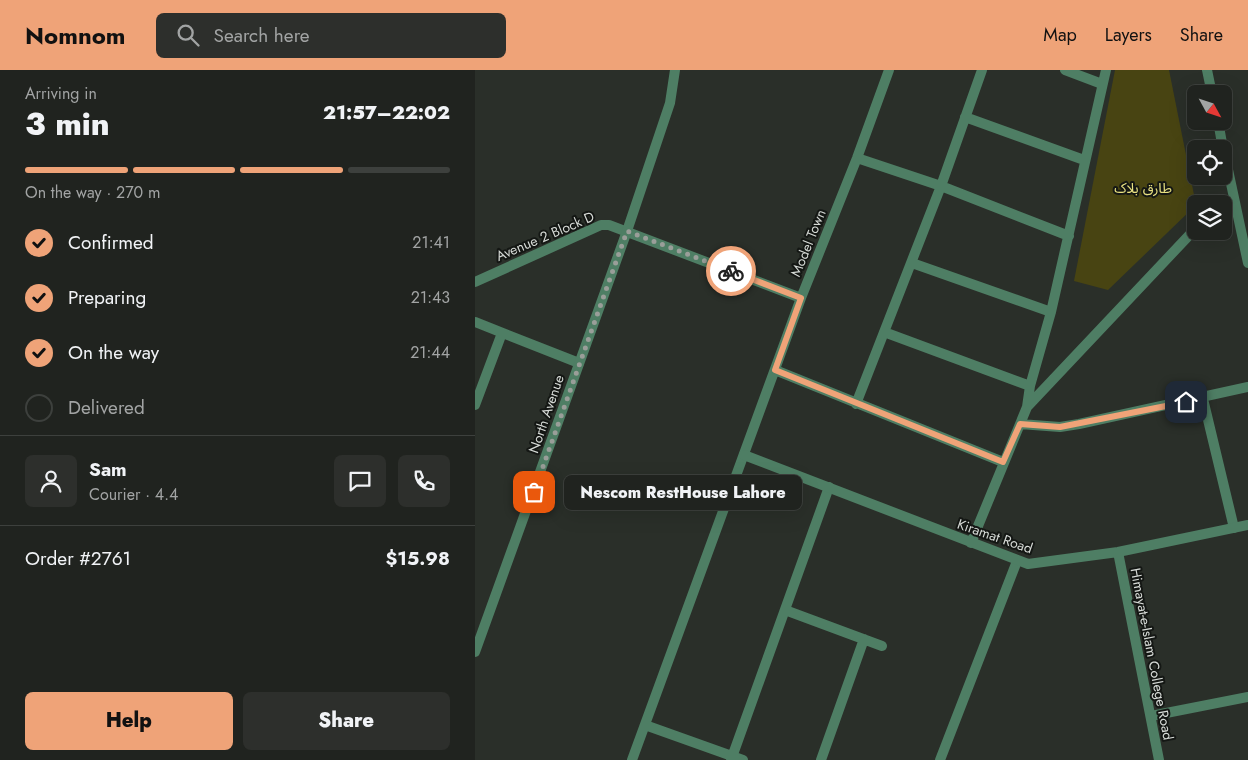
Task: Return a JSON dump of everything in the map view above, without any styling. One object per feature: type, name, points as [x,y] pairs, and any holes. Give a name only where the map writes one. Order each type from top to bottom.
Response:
[{"type":"street","name":"North Avenue","points":[[475,652],[627,231],[670,103],[675,70]]},
{"type":"street","name":"Model Town","points":[[632,760],[801,298],[857,158],[889,70]]},
{"type":"street","points":[[856,404],[912,263],[982,70]]},
{"type":"street","points":[[1065,70],[1102,84]]},
{"type":"street","points":[[971,543],[1027,407],[1030,386],[1051,312],[1084,160],[1106,70]]},
{"type":"street","points":[[1207,70],[1210,85]]},
{"type":"street","points":[[965,117],[1084,160]]},
{"type":"street","points":[[857,158],[941,186],[1069,236]]},
{"type":"street","points":[[1230,185],[1248,263]]},
{"type":"street","name":"Avenue 2 Block D","points":[[475,282],[601,226],[609,225],[801,298]]},
{"type":"street","points":[[1027,407],[1187,238]]},
{"type":"street","points":[[912,263],[1051,312]]},
{"type":"street","points":[[475,322],[579,363]]},
{"type":"street","points":[[884,332],[1030,386]]},
{"type":"street","points":[[475,405],[503,333]]},
{"type":"street","points":[[775,370],[1003,462]]},
{"type":"street","points":[[1020,424],[1060,427],[1203,399],[1248,388]]},
{"type":"street","points":[[1203,399],[1234,528]]},
{"type":"street","name":"Kiramat Road","points":[[744,455],[1017,561],[1037,564],[1118,552],[1248,525]]},
{"type":"street","points":[[732,758],[829,487]]},
{"type":"street","name":"Himayat-e-Islam College Road","points":[[1118,552],[1159,760]]},
{"type":"street","points":[[940,760],[1017,561]]},
{"type":"street","points":[[785,610],[883,646]]},
{"type":"street","points":[[821,760],[864,639]]},
{"type":"street","points":[[1151,716],[1248,697]]},
{"type":"street","points":[[645,725],[732,758],[743,760]]},
{"type":"green space","name":"طارق بلاک","points":[[1115,70],[1169,70],[1187,160],[1187,185],[1192,185],[1194,195],[1187,195],[1187,214],[1108,290],[1074,281]]},
{"type":"way so far","points":[[534,492],[627,231],[731,271]]},
{"type":"place","name":"Nescom RestHouse Lahore","points":[[534,492]]},
{"type":"route","points":[[731,271],[801,298],[775,370],[1003,462],[1020,424],[1060,427],[1186,402]]}]
